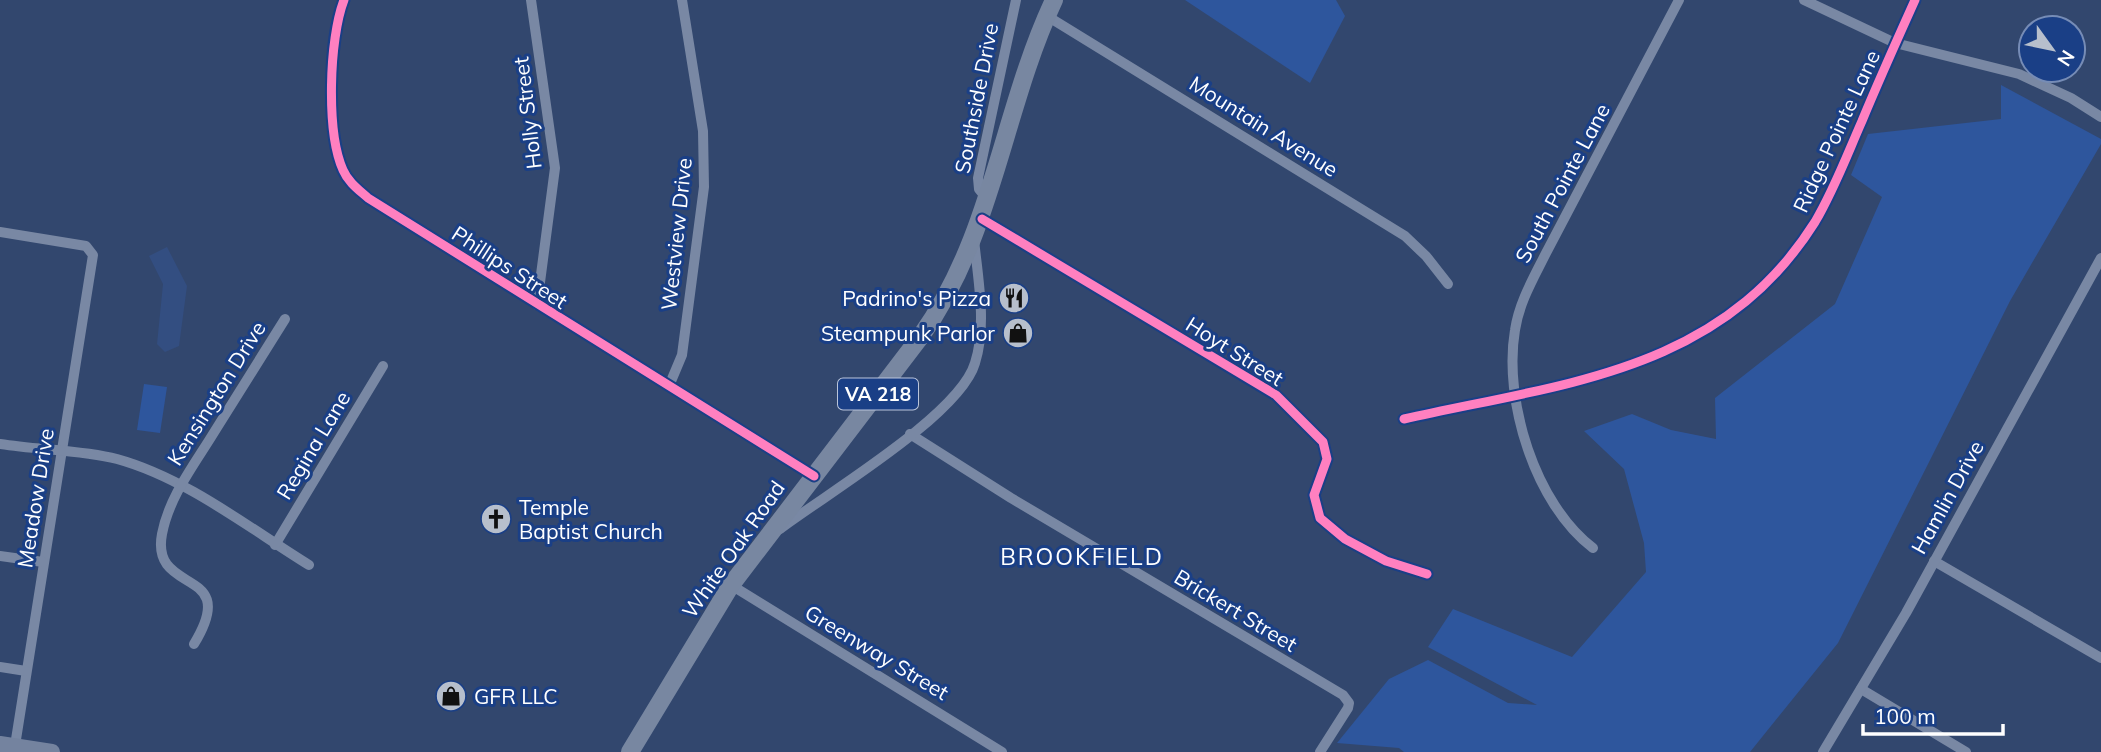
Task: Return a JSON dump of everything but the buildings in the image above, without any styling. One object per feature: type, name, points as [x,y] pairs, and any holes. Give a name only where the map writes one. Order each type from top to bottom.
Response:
[{"type":"main road","name":"White Oak Road","points":[[630,752],[731,586],[934,318],[982,219],[1050,8]]},
{"type":"street","name":"Phillips Street","points":[[344,0],[333,39],[331,82],[337,145],[344,172],[368,198],[814,476]]},
{"type":"street","name":"Holly Street","points":[[531,0],[555,168],[537,305]]},
{"type":"street","name":"Westview Drive","points":[[669,386],[682,355],[704,187],[703,131],[682,0]]},
{"type":"street","name":"Southside Drive","points":[[988,200],[979,190],[978,178],[1016,0]]},
{"type":"street","name":"South Pointe Lane","points":[[1593,548],[1569,527],[1538,479],[1517,393],[1513,348],[1524,297],[1679,0]]},
{"type":"street","points":[[1804,0],[1895,43],[2019,74],[2071,98],[2101,117]]},
{"type":"street","name":"Ridge Pointe Lane","points":[[1405,419],[1604,374],[1662,354],[1710,328],[1758,290],[1800,243],[1821,211],[1915,0]]},
{"type":"street","name":"Mountain Avenue","points":[[1050,8],[1405,236],[1448,284]]},
{"type":"street","name":"Hoyt Street","points":[[982,219],[1276,395],[1323,442],[1327,459],[1314,495],[1320,518],[1345,539],[1386,561],[1427,574]]},
{"type":"street","name":"Meadow Drive","points":[[0,232],[86,246],[91,250],[93,258],[26,671],[10,747]]},
{"type":"street","points":[[751,558],[774,533],[910,434],[955,396],[975,363],[979,316],[974,240]]},
{"type":"street","name":"Hamlin Drive","points":[[1823,752],[1934,561],[2101,258]]},
{"type":"street","name":"Kensington Drive","points":[[194,643],[209,617],[209,602],[200,589],[172,570],[162,543],[180,486],[285,320]]},
{"type":"street","name":"Regina Lane","points":[[275,545],[383,366]]},
{"type":"street","name":"Brickert Street","points":[[910,434],[1347,698],[1348,708],[1320,752]]},
{"type":"street","points":[[0,444],[118,460],[180,486],[309,565]]},
{"type":"street","points":[[0,556],[43,562]]},
{"type":"street","points":[[1934,561],[2101,658]]},
{"type":"street","name":"Greenway Street","points":[[731,586],[1003,752]]},
{"type":"street","points":[[0,667],[26,671]]},
{"type":"street","points":[[1861,689],[1966,752]]},
{"type":"street","points":[[10,747],[52,752]]},
{"type":"shaded area","points":[[1185,0],[1336,0],[1345,16],[1310,83]]},
{"type":"shaded area","points":[[2001,85],[2101,139],[2101,144],[2010,301],[1838,643],[1750,752],[1404,752],[1399,748],[1337,743],[1389,679],[1428,660],[1508,703],[1537,705],[1428,647],[1453,609],[1572,657],[1646,572],[1644,543],[1624,469],[1584,431],[1632,414],[1671,430],[1716,439],[1715,398],[1835,304],[1882,197],[1851,175],[1868,134],[2001,119]]},
{"type":"shaded area","points":[[167,247],[187,286],[179,346],[165,352],[157,344],[163,284],[149,256]]},
{"type":"shaded area","points":[[144,384],[167,387],[160,433],[137,430]]},
{"type":"cycle path","points":[[344,0],[335,38],[332,110],[338,153],[343,170],[354,186],[368,198],[814,476]]},
{"type":"cycle path","points":[[1404,419],[1579,381],[1633,364],[1685,341],[1733,311],[1777,272],[1815,222],[1840,172],[1915,0]]},
{"type":"cycle path","points":[[982,219],[1276,395],[1323,442],[1327,459],[1314,495],[1320,518],[1345,539],[1386,561],[1427,574]]},
{"type":"place","name":"Padrino's Pizza","points":[[1014,298]]},
{"type":"place","name":"Steampunk Parlor","points":[[1018,333]]},
{"type":"place","name":"Temple Baptist Church","points":[[496,519]]},
{"type":"place","name":"GFR LLC","points":[[451,696]]},
{"type":"district","name":"BROOKFIELD","points":[[1082,556]]}]
